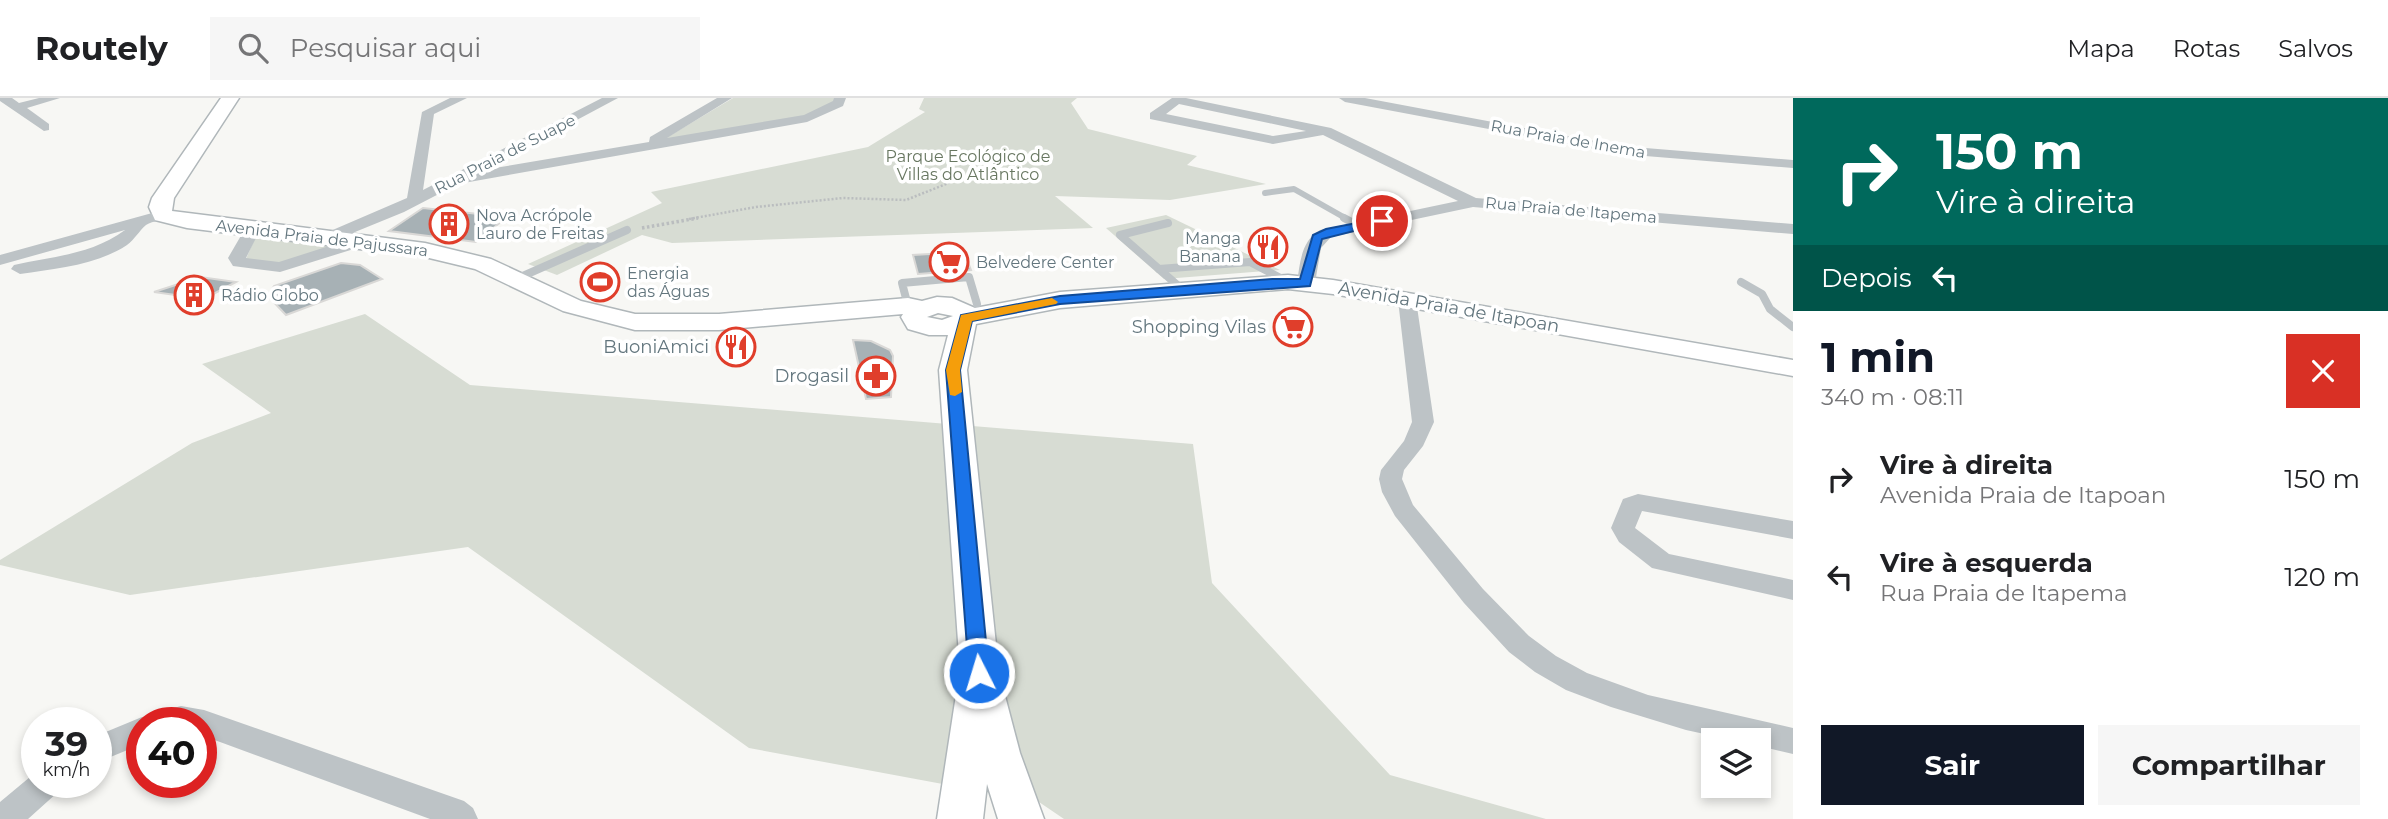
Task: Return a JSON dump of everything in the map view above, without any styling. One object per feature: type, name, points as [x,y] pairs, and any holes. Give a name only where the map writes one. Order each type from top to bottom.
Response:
[{"type":"street","points":[[4,98],[44,127]]},
{"type":"street","points":[[17,107],[54,98]]},
{"type":"street","points":[[0,260],[163,215],[160,207],[163,198],[230,98]]},
{"type":"street","points":[[414,201],[429,105],[461,98]]},
{"type":"street","name":"Rua Praia de Suape","points":[[327,238],[398,209],[612,98]]},
{"type":"street","points":[[643,148],[726,98]]},
{"type":"street","points":[[454,180],[807,118],[835,106],[840,98]]},
{"type":"street","name":"Rua Praia de Inema","points":[[1345,98],[1620,150],[1793,164]]},
{"type":"street","points":[[1326,131],[1273,140],[1155,116],[1179,99],[1326,131],[1473,202]]},
{"type":"street","name":"Rua Praia de Itapema","points":[[1297,283],[1317,237],[1473,202],[1793,229]]},
{"type":"street","name":"Rua Praia de Suape","points":[[358,242],[398,209]]},
{"type":"street","name":"Avenida Praia de Pajussara","points":[[163,215],[187,221],[464,257],[572,306],[635,322],[719,322],[817,314],[918,316],[948,327],[966,313]]},
{"type":"street","points":[[0,268],[28,268],[75,258],[126,240],[140,221]]},
{"type":"street","points":[[252,230],[237,258],[239,262],[280,267],[358,242]]},
{"type":"street","points":[[59,244],[75,258]]},
{"type":"street","name":"Avenida Praia de Itapoan","points":[[966,313],[1060,300],[1297,283],[1793,368]]},
{"type":"street","points":[[1407,300],[1423,422],[1421,433],[1392,467],[1390,480],[1395,496],[1404,510],[1495,621],[1520,646],[1553,670],[1587,687],[1629,701],[1793,741]]},
{"type":"street","points":[[953,370],[966,313]]},
{"type":"street","points":[[918,316],[942,343],[953,370],[979,673],[998,753],[1021,819]]},
{"type":"street","points":[[1793,530],[1638,502],[1632,505],[1623,528],[1628,536],[1661,562],[1793,590]]},
{"type":"street","points":[[960,819],[979,673]]},
{"type":"street","points":[[217,728],[452,812],[461,819]]},
{"type":"street","points":[[4,819],[28,798]]},
{"type":"lane","points":[[1265,193],[1294,189],[1359,226]]},
{"type":"lane","points":[[1168,223],[1120,235],[1183,290]]},
{"type":"lane","points":[[516,279],[628,230]]},
{"type":"lane","points":[[1159,269],[1250,262],[1297,283]]},
{"type":"lane","points":[[918,316],[902,283],[969,278],[966,313]]},
{"type":"lane","points":[[1741,282],[1762,294],[1770,309],[1793,327]]},
{"type":"path","points":[[628,230],[756,208],[843,198],[906,200],[951,182]]},
{"type":"green space","points":[[733,98],[835,98],[836,102],[803,117],[656,144]]},
{"type":"green space","name":"Parque Ecológico de Villas do Atlântico","points":[[924,98],[1077,98],[1071,103],[1088,129],[1197,156],[1187,165],[1266,184],[1170,200],[1055,196],[1093,228],[672,243],[642,235],[557,275],[528,264],[662,203],[651,192],[868,147],[925,112],[919,109]]},
{"type":"green space","points":[[1166,215],[1280,270],[1164,279],[1106,228]]},
{"type":"green space","points":[[255,238],[331,246],[280,263],[246,259]]},
{"type":"green space","points":[[365,314],[470,385],[1193,444],[1212,583],[1390,775],[1546,819],[1064,819],[1039,802],[749,748],[468,547],[130,595],[0,565],[0,560],[192,443],[271,413],[202,364]]},
{"type":"building","name":"Nova Acrópole Lauro de Freitas","points":[[423,208],[507,217],[476,242],[389,231]]},
{"type":"building","name":"Belvedere Center","points":[[964,252],[971,270],[918,274],[913,255]]},
{"type":"building","points":[[341,263],[360,265],[382,279],[286,315],[268,296],[274,286]]},
{"type":"building","name":"Rádio Globo","points":[[200,277],[236,282],[204,299],[154,292]]},
{"type":"building","name":"Drogasil","points":[[853,340],[871,341],[890,350],[893,356],[891,397],[866,399]]},
{"type":"slow traffic","points":[[955,392],[953,370],[966,318],[1052,302]]},
{"type":"place","name":"Nova Acrópole Lauro de Freitas","points":[[449,224]]},
{"type":"place","name":"Manga Banana","points":[[1268,247]]},
{"type":"place","name":"Belvedere Center","points":[[949,262]]},
{"type":"place","name":"Energia das Águas","points":[[600,282]]},
{"type":"place","name":"Rádio Globo","points":[[194,295]]},
{"type":"place","name":"Shopping Vilas","points":[[1293,327]]},
{"type":"place","name":"BuoniAmici","points":[[736,347]]},
{"type":"place","name":"Drogasil","points":[[876,376]]},
{"type":"route","points":[[979,673],[953,370],[966,318],[1060,300],[1272,283],[1306,283],[1313,243],[1317,237],[1382,221]]}]
